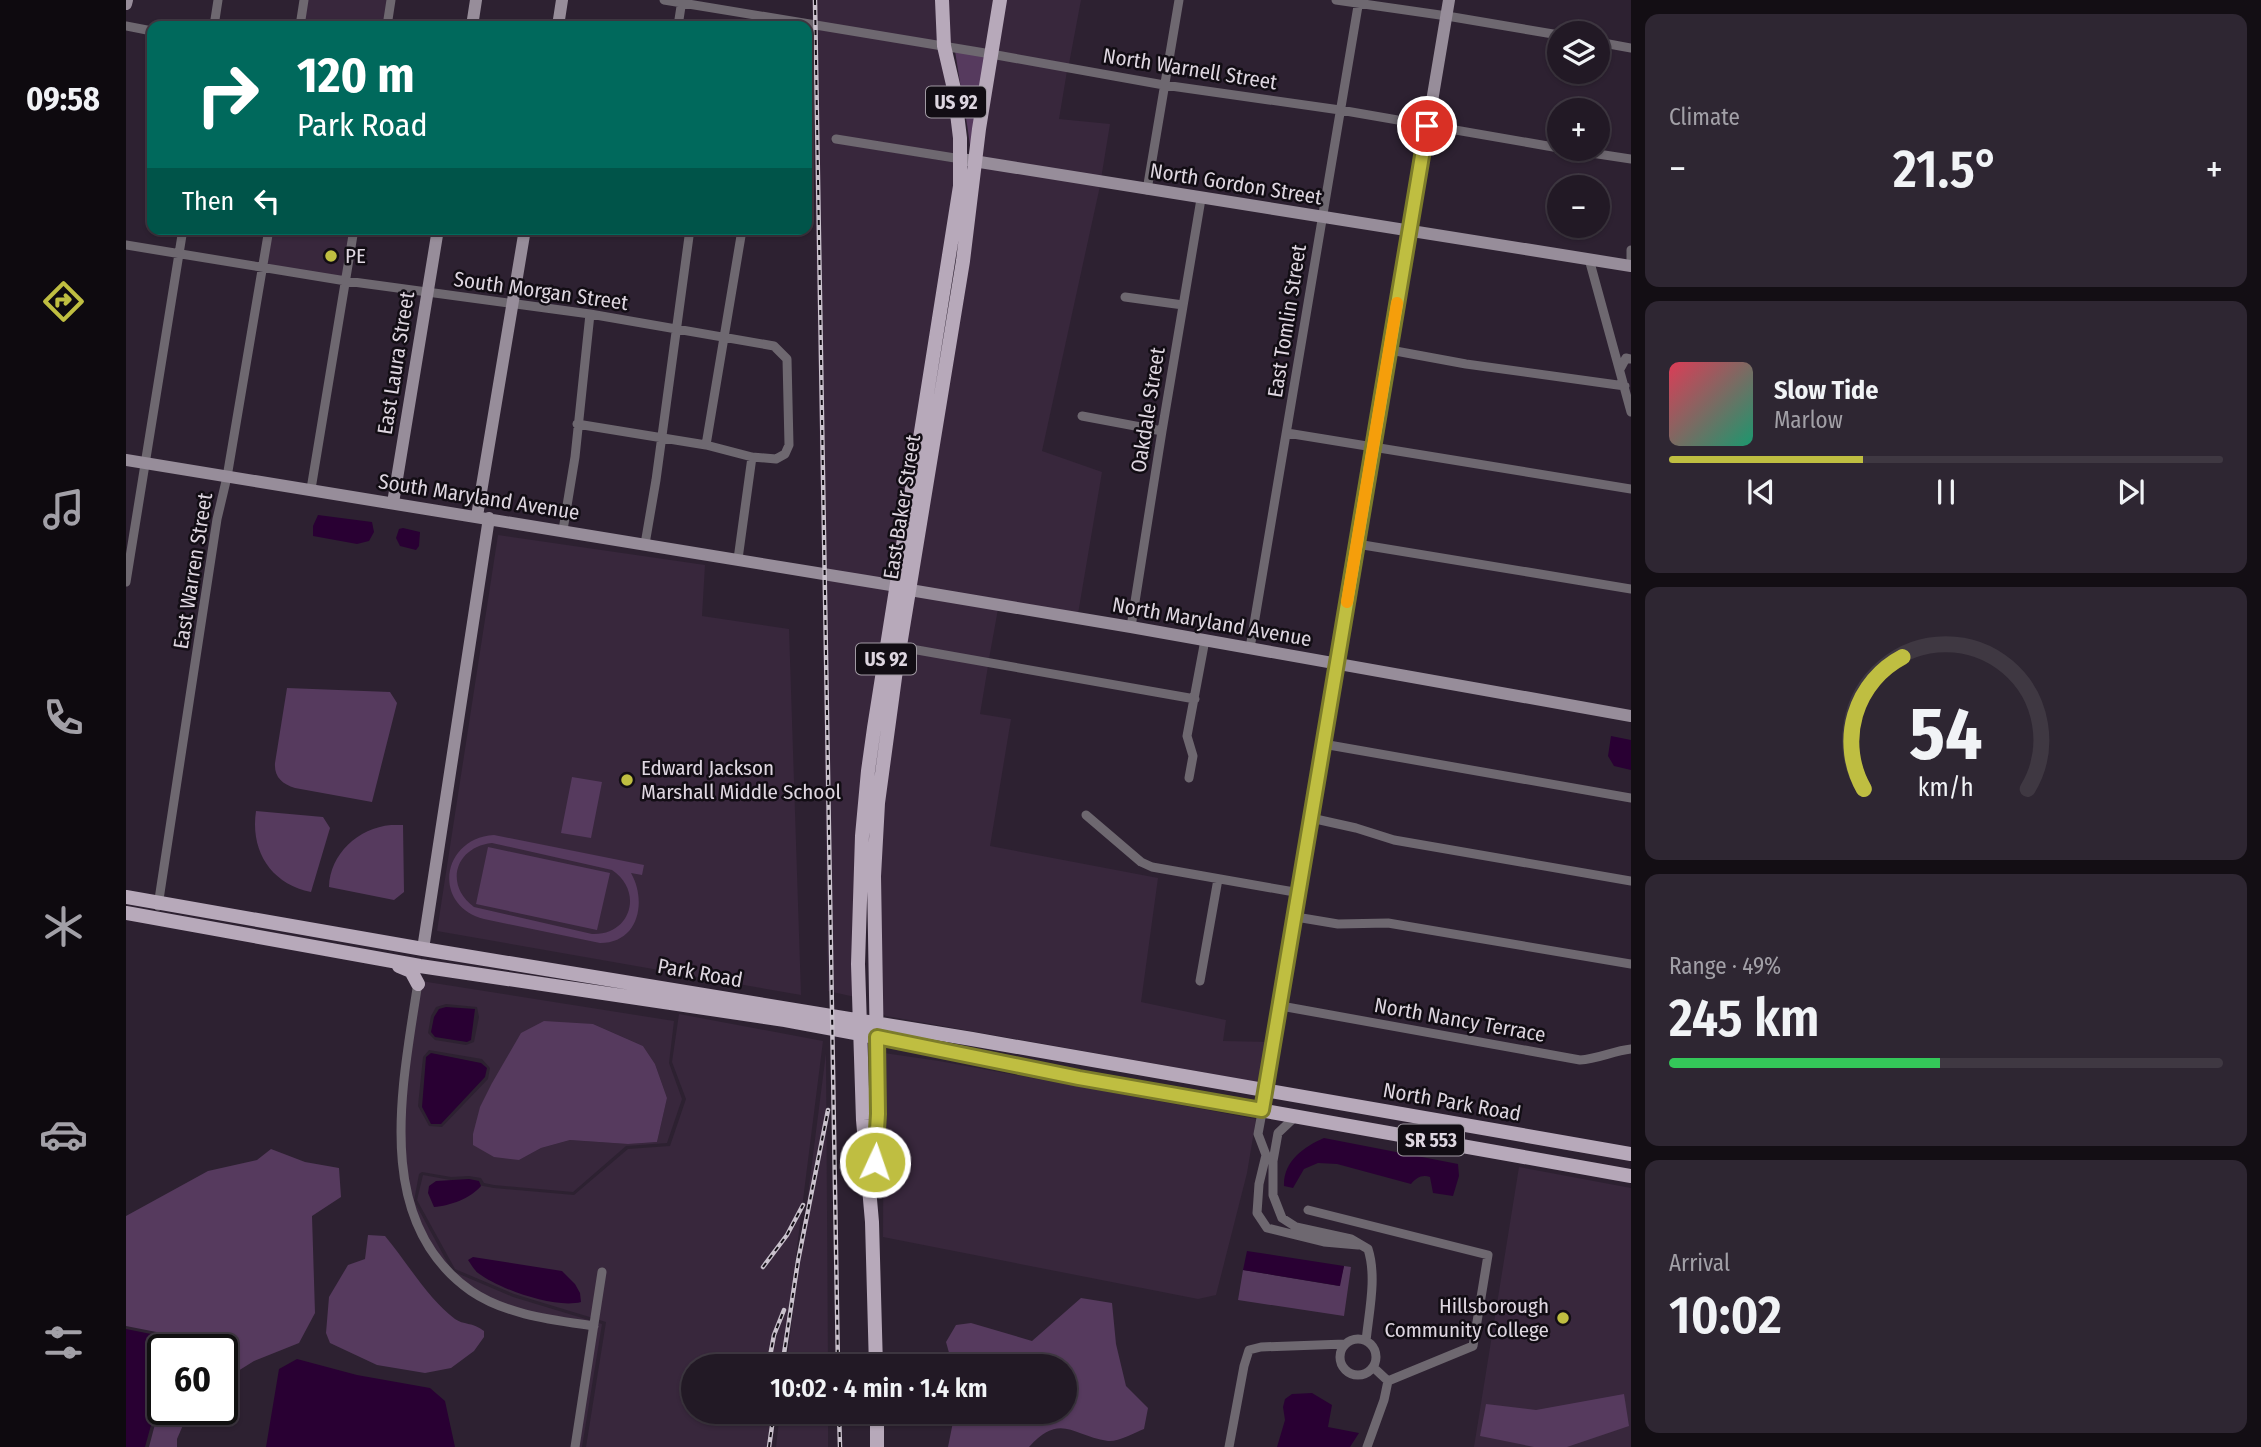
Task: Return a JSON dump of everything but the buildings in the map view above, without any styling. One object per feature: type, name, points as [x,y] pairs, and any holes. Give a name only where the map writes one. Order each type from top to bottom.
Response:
[{"type":"main road","name":"US 92","points":[[942,0],[944,46],[968,161]]},
{"type":"main road","name":"East Baker Street","points":[[868,1028],[859,928],[862,836],[868,771],[920,485],[956,260],[968,161],[1000,0]]},
{"type":"main road","name":"East Baker Street","points":[[868,1028],[875,836],[881,773],[900,647],[903,588]]},
{"type":"main road","name":"Park Road","points":[[126,897],[536,967],[868,1028],[1266,1091]]},
{"type":"main road","points":[[126,906],[150,908],[159,903]]},
{"type":"main road","name":"Park Road","points":[[126,913],[420,966],[762,1016],[868,1028],[1079,1078],[1262,1110]]},
{"type":"main road","points":[[316,947],[345,947],[401,954],[411,954],[423,949]]},
{"type":"main road","points":[[316,947],[339,955],[411,971],[418,984]]},
{"type":"main road","points":[[420,966],[442,958],[525,970],[536,967]]},
{"type":"main road","name":"US 92","points":[[868,1028],[878,1114],[872,1222],[876,1354]]},
{"type":"main road","name":"North Park Road","points":[[1266,1091],[1631,1154]]},
{"type":"main road","name":"North Park Road","points":[[1262,1110],[1631,1176]]},
{"type":"main road","points":[[877,1424],[877,1447]]},
{"type":"street","points":[[215,21],[218,0]]},
{"type":"street","points":[[301,21],[304,0]]},
{"type":"street","points":[[388,21],[391,0]]},
{"type":"street","points":[[473,21],[476,0]]},
{"type":"street","points":[[559,21],[562,0]]},
{"type":"street","name":"North Warnell Street","points":[[664,0],[794,21]]},
{"type":"street","points":[[1147,190],[1179,0]]},
{"type":"street","points":[[1336,0],[1547,33]]},
{"type":"street","points":[[1361,1245],[1324,1242],[1292,1230],[1282,1218],[1273,1194],[1270,1155],[1258,1134],[1449,0]]},
{"type":"street","points":[[679,21],[682,1]]},
{"type":"street","name":"East Tomlin Street","points":[[1250,648],[1359,2]]},
{"type":"street","name":"North Warnell Street","points":[[812,24],[1164,85],[1340,110],[1547,146]]},
{"type":"street","points":[[126,26],[147,30]]},
{"type":"street","points":[[1610,44],[1631,48]]},
{"type":"street","name":"North Gordon Street","points":[[836,139],[1201,199],[1631,265]]},
{"type":"street","points":[[1610,156],[1631,159]]},
{"type":"street","name":"Oakdale Street","points":[[1131,627],[1201,199]]},
{"type":"street","points":[[126,582],[182,235]]},
{"type":"street","name":"East Warren Street","points":[[156,918],[217,519],[227,477],[268,235]]},
{"type":"street","points":[[311,489],[353,235]]},
{"type":"street","name":"East Laura Street","points":[[393,503],[437,235]]},
{"type":"street","points":[[524,235],[405,1072],[401,1114],[403,1169],[409,1205],[417,1227],[430,1250],[449,1272],[472,1292],[508,1308],[594,1326]]},
{"type":"street","points":[[645,544],[689,235]]},
{"type":"street","points":[[706,445],[740,235]]},
{"type":"street","name":"South Morgan Street","points":[[126,245],[346,281],[590,314],[774,346],[787,359],[789,445],[785,454],[775,458],[752,457]]},
{"type":"street","points":[[1631,250],[1631,265]]},
{"type":"street","points":[[1589,259],[1631,412]]},
{"type":"street","points":[[1125,297],[1183,305]]},
{"type":"street","points":[[563,530],[575,457],[590,314]]},
{"type":"street","points":[[1390,350],[1465,364],[1625,386]]},
{"type":"street","points":[[1620,369],[1626,358],[1631,359]]},
{"type":"street","points":[[1082,416],[1162,431]]},
{"type":"street","points":[[577,424],[706,445],[752,457],[738,559]]},
{"type":"street","points":[[1287,433],[1631,489]]},
{"type":"street","name":"South Maryland Avenue","points":[[126,460],[825,574]]},
{"type":"street","points":[[1357,544],[1631,589]]},
{"type":"street","name":"North Maryland Avenue","points":[[825,574],[1631,716]]},
{"type":"street","points":[[1189,778],[1193,756],[1187,736],[1205,640]]},
{"type":"street","points":[[900,647],[1195,699]]},
{"type":"street","points":[[1323,744],[1631,798]]},
{"type":"street","points":[[1086,815],[1141,862],[1152,867],[1300,893]]},
{"type":"street","points":[[1311,818],[1394,840],[1631,881]]},
{"type":"street","points":[[1200,981],[1218,878]]},
{"type":"street","points":[[1296,917],[1338,924],[1388,923],[1631,964]]},
{"type":"street","name":"North Nancy Terrace","points":[[1281,1006],[1580,1060],[1595,1059],[1618,1050],[1631,1049]]},
{"type":"street","points":[[1296,1116],[1278,1133],[1258,1195],[1257,1213],[1267,1228],[1351,1239],[1368,1249],[1372,1268],[1366,1340]]},
{"type":"street","points":[[1258,1195],[1273,1194]]},
{"type":"street","points":[[1308,1210],[1488,1255],[1474,1346],[1388,1381]]},
{"type":"street","points":[[1351,1239],[1355,1222]]},
{"type":"street","points":[[575,1447],[602,1272]]},
{"type":"street","points":[[1229,1447],[1249,1350],[1261,1347],[1345,1344],[1358,1338],[1366,1340],[1373,1347],[1376,1359],[1373,1367],[1360,1375],[1354,1375],[1344,1369],[1340,1352],[1345,1344]]},
{"type":"street","points":[[1373,1367],[1388,1381]]},
{"type":"street","points":[[1367,1447],[1388,1381]]},
{"type":"shaded area","points":[[304,0],[391,0],[388,21],[301,21]]},
{"type":"shaded area","points":[[812,0],[938,0],[939,42],[812,21]]},
{"type":"shaded area","points":[[947,0],[996,0],[987,49],[948,43]]},
{"type":"shaded area","points":[[1004,0],[1081,0],[1069,64],[995,51]]},
{"type":"shaded area","points":[[812,28],[940,49],[950,90],[957,155],[833,135],[831,142],[957,163],[894,582],[822,569]]},
{"type":"shaded area","points":[[955,51],[986,56],[971,153],[968,127]]},
{"type":"shaded area","points":[[994,58],[1067,71],[1059,119],[1110,124],[1101,179],[980,159]]},
{"type":"shaded area","points":[[979,166],[1100,186],[1042,451],[1102,472],[1078,614],[914,587]]},
{"type":"shaded area","points":[[268,235],[353,235],[346,281],[263,267]]},
{"type":"shaded area","points":[[318,515],[372,522],[374,532],[369,541],[357,544],[313,536],[313,526]]},
{"type":"shaded area","points":[[399,529],[420,532],[416,550],[400,546],[396,538]]},
{"type":"shaded area","name":"Edward Jackson Marshall Middle School","points":[[498,535],[705,565],[702,616],[789,629],[801,995],[437,931]]},
{"type":"shaded area","points":[[822,577],[892,589],[870,728],[855,997],[828,991]]},
{"type":"shaded area","points":[[913,595],[998,609],[989,659],[905,644]]},
{"type":"shaded area","points":[[904,651],[988,666],[980,714],[1011,719],[990,846],[1158,878],[1141,1002],[1226,1020],[1223,1041],[1270,1042],[1263,1083],[881,1013],[880,836]]},
{"type":"shaded area","points":[[287,688],[390,692],[397,703],[372,802],[295,788],[280,779],[275,763]]},
{"type":"shaded area","points":[[1611,736],[1631,740],[1631,770],[1614,766],[1608,756]]},
{"type":"shaded area","points":[[572,777],[602,782],[591,838],[561,833]]},
{"type":"shaded area","points":[[256,811],[323,817],[330,828],[311,892],[285,882],[266,864],[256,839]]},
{"type":"shaded area","points":[[403,825],[404,892],[394,900],[329,887],[334,864],[348,845],[368,831]]},
{"type":"shaded area","points":[[494,835],[644,865],[642,875],[631,873],[636,884],[639,907],[631,928],[624,936],[600,943],[484,919],[467,911],[456,900],[450,887],[450,873],[454,859],[463,847],[476,839]],"holes":[[[492,843],[612,870],[628,889],[629,911],[616,928],[605,933],[592,934],[474,907],[459,888],[457,878],[462,859],[479,846]]]},
{"type":"shaded area","points":[[488,847],[610,873],[597,930],[476,904]]},
{"type":"shaded area","points":[[421,981],[674,1021],[669,1063],[682,1099],[667,1143],[626,1146],[573,1192],[494,1185],[484,1183],[481,1178],[469,1176],[451,1177],[422,1172],[419,1174],[414,1201],[452,1271],[513,1297],[602,1324],[582,1447],[572,1447],[596,1325],[509,1307],[471,1290],[437,1259],[413,1222],[401,1150],[404,1043],[415,989]],"holes":[[[446,1004],[477,1007],[479,1017],[474,1042],[466,1045],[435,1040],[428,1033],[431,1016],[436,1007]],[[593,1024],[643,1046],[655,1064],[667,1098],[657,1142],[628,1144],[570,1140],[541,1148],[519,1160],[492,1083],[502,1068]],[[429,1050],[482,1059],[490,1068],[488,1079],[442,1127],[429,1126],[418,1106],[423,1057]]]},
{"type":"shaded area","points":[[439,1009],[475,1009],[471,1040],[467,1042],[435,1037],[431,1032],[434,1017]]},
{"type":"shaded area","points":[[679,1014],[823,1041],[784,1354],[681,1354],[681,1424],[775,1424],[772,1447],[586,1447],[606,1322],[514,1294],[455,1269],[417,1200],[423,1175],[494,1188],[574,1195],[628,1149],[670,1146],[686,1099],[672,1062]]},
{"type":"shaded area","points":[[544,1021],[593,1024],[643,1046],[655,1064],[667,1098],[657,1142],[628,1144],[570,1140],[541,1148],[519,1160],[494,1157],[473,1145],[480,1107],[492,1083],[521,1033]]},
{"type":"shaded area","points":[[431,1053],[481,1063],[487,1068],[485,1077],[441,1124],[431,1124],[422,1107],[426,1057]]},
{"type":"shaded area","points":[[826,1053],[828,1354],[788,1354]]},
{"type":"shaded area","points":[[884,1053],[1256,1119],[1247,1173],[1216,1295],[1198,1299],[883,1237]]},
{"type":"shaded area","points":[[1324,1138],[1458,1164],[1459,1176],[1453,1196],[1433,1193],[1430,1177],[1427,1176],[1419,1177],[1411,1184],[1337,1164],[1318,1163],[1304,1169],[1293,1188],[1284,1186],[1287,1170],[1296,1156]]},
{"type":"shaded area","points":[[271,1149],[305,1162],[339,1168],[341,1197],[312,1216],[315,1313],[299,1343],[254,1361],[238,1371],[238,1334],[166,1334],[126,1326],[126,1216],[208,1171],[257,1160]]},
{"type":"shaded area","name":"Hillsborough Community College","points":[[1519,1167],[1631,1188],[1631,1447],[1474,1447]]},
{"type":"shaded area","points":[[436,1181],[479,1181],[481,1186],[460,1201],[434,1207],[428,1193],[429,1186]]},
{"type":"shaded area","points":[[368,1235],[385,1236],[445,1311],[458,1321],[484,1331],[484,1337],[474,1351],[451,1368],[425,1373],[377,1365],[330,1343],[326,1333],[329,1297],[348,1265],[365,1259]]},
{"type":"shaded area","points":[[1247,1251],[1344,1266],[1340,1286],[1243,1270]]},
{"type":"shaded area","points":[[473,1257],[562,1271],[575,1284],[581,1302],[557,1303],[513,1291],[478,1273],[468,1260]]},
{"type":"shaded area","points":[[1344,1266],[1351,1267],[1344,1316],[1238,1300],[1243,1270],[1339,1286]]},
{"type":"shaded area","points":[[1081,1298],[1112,1303],[1116,1344],[1126,1386],[1148,1408],[1144,1429],[1112,1441],[1059,1428],[1040,1436],[1029,1447],[948,1447],[953,1424],[1077,1424],[1077,1354],[949,1354],[946,1342],[956,1325],[971,1323],[1032,1341]]},
{"type":"shaded area","points":[[126,1329],[151,1334],[147,1334],[147,1425],[151,1425],[145,1447],[126,1447]]},
{"type":"shaded area","points":[[297,1359],[357,1375],[430,1388],[445,1401],[455,1447],[266,1447],[279,1369]]},
{"type":"shaded area","points":[[1312,1393],[1332,1405],[1328,1427],[1359,1433],[1350,1447],[1277,1447],[1285,1420],[1285,1399],[1292,1394]]},
{"type":"shaded area","points":[[1624,1394],[1629,1426],[1567,1447],[1534,1447],[1480,1436],[1486,1404],[1536,1410]]},
{"type":"shaded area","points":[[779,1424],[828,1424],[828,1447],[776,1447]]},
{"type":"shaded area","points":[[155,1425],[183,1425],[177,1439],[177,1447],[149,1447]]},
{"type":"railway","points":[[815,0],[838,1354]]},
{"type":"railway","points":[[784,1354],[798,1261],[828,1110]]},
{"type":"railway","points":[[763,1267],[787,1235],[803,1205]]},
{"type":"railway","points":[[770,1354],[774,1335],[784,1310]]},
{"type":"railway","points":[[769,1447],[772,1424]]},
{"type":"railway","points":[[839,1424],[840,1447]]},
{"type":"slow traffic","points":[[1347,602],[1397,303]]},
{"type":"place","name":"PE","points":[[331,256]]},
{"type":"place","name":"Edward Jackson Marshall Middle School","points":[[627,780]]},
{"type":"place","name":"Hillsborough Community College","points":[[1563,1318]]},
{"type":"route","points":[[875,1162],[878,1114],[877,1037],[1079,1078],[1262,1110],[1427,126]]}]
